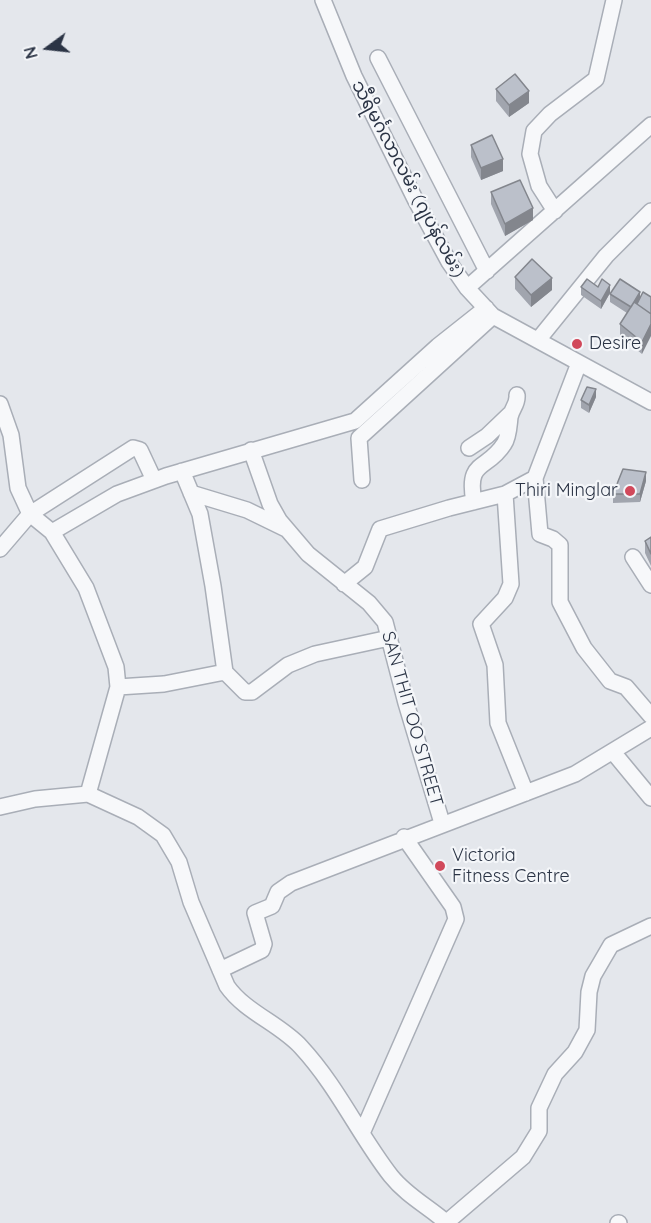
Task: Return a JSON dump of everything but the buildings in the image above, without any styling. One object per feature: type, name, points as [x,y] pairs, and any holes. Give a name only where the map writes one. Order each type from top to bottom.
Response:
[{"type":"street","name":"သီရိမင်္ဂလာလမ်း (ဂျပန်လမ်း)","points":[[322,0],[354,76],[416,201],[449,262],[467,288],[490,312],[651,402]]},
{"type":"street","points":[[555,211],[540,186],[530,154],[534,131],[550,114],[596,79],[614,0]]},
{"type":"street","points":[[378,58],[487,271]]},
{"type":"street","points":[[467,288],[651,125]]},
{"type":"street","points":[[538,340],[606,256],[651,211]]},
{"type":"street","points":[[52,531],[117,494],[154,480],[355,421],[438,346],[490,312]]},
{"type":"street","points":[[362,480],[359,438],[490,312]]},
{"type":"street","points":[[579,363],[535,478],[540,534],[541,537],[554,539],[560,545],[560,602],[584,648],[610,681],[626,687],[651,716]]},
{"type":"street","points":[[469,448],[487,436],[510,414],[518,401],[517,395]]},
{"type":"street","points":[[0,404],[11,435],[18,488],[30,514],[52,531],[86,588],[116,667],[118,687],[88,794]]},
{"type":"street","points":[[474,502],[471,484],[477,467],[495,455],[505,443],[510,414]]},
{"type":"street","points":[[0,549],[30,514],[133,448],[140,450],[154,480]]},
{"type":"street","name":"SAN THIT OO STREET","points":[[251,450],[270,504],[288,530],[308,554],[369,603],[385,622],[442,823]]},
{"type":"street","points":[[182,471],[200,514],[225,672],[245,692],[252,692],[288,665],[315,654],[389,638]]},
{"type":"street","points":[[344,584],[366,567],[380,529],[505,494],[535,478]]},
{"type":"street","points":[[191,493],[247,510],[288,530]]},
{"type":"street","points":[[505,494],[511,584],[505,598],[482,620],[480,628],[495,665],[498,723],[526,793]]},
{"type":"street","points":[[633,557],[651,585]]},
{"type":"street","points":[[118,687],[164,684],[225,672]]},
{"type":"street","points":[[219,970],[262,950],[264,944],[255,913],[272,906],[278,892],[291,883],[404,837],[575,774],[651,728]]},
{"type":"street","points":[[613,752],[651,798]]},
{"type":"street","points":[[0,807],[35,799],[88,794],[138,818],[163,835],[178,862],[191,902],[219,970],[234,996],[269,1019],[301,1047],[346,1104],[391,1175],[409,1195],[447,1223],[523,1157],[539,1131],[539,1108],[555,1074],[575,1052],[587,1030],[589,992],[593,976],[611,945],[651,926]]},
{"type":"street","points":[[363,1131],[456,920],[453,907],[404,837]]},
{"type":"place","name":"Desire","points":[[577,344]]},
{"type":"place","name":"Thiri Minglar","points":[[630,491]]},
{"type":"place","name":"Victoria Fitness Centre","points":[[440,866]]}]
